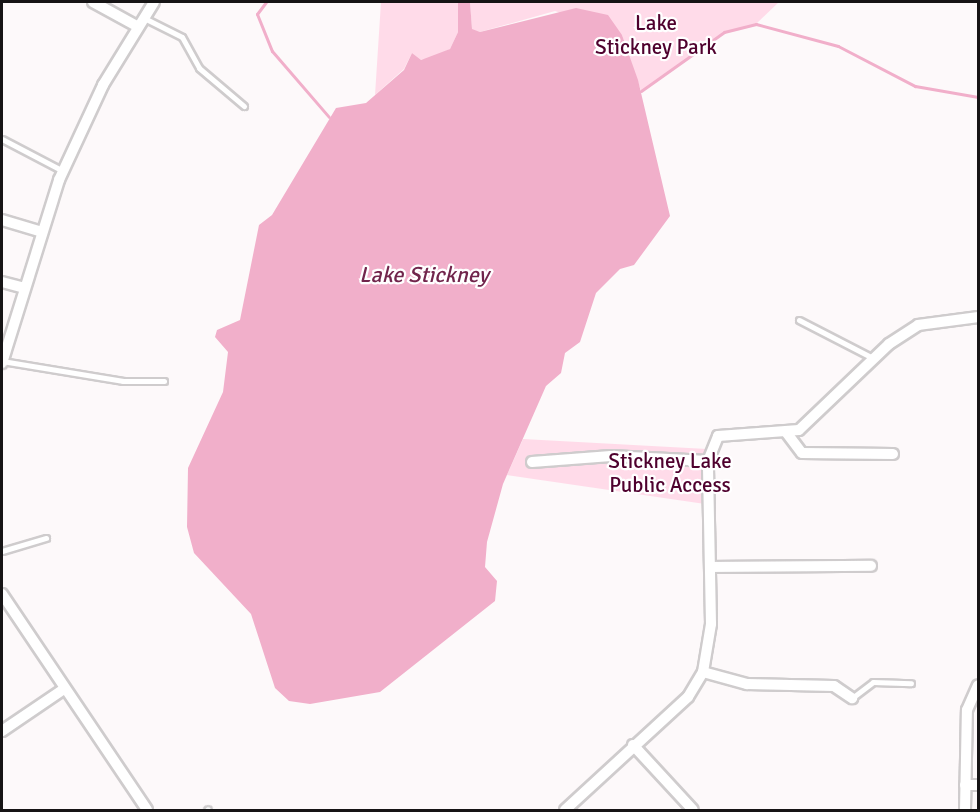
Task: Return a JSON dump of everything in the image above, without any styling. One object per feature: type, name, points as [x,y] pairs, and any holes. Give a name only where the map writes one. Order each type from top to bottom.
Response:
[{"type":"street","points":[[93,2],[138,21]]},
{"type":"street","points":[[2,362],[63,171],[138,21],[154,2]]},
{"type":"street","points":[[2,220],[42,232]]},
{"type":"street","points":[[2,282],[24,288]]},
{"type":"street","points":[[566,810],[687,697],[703,672],[711,567],[708,461],[714,442],[727,433],[786,432],[810,423],[874,359],[918,325],[978,317]]},
{"type":"street","points":[[786,432],[802,453],[893,454]]},
{"type":"street","points":[[532,462],[611,456],[708,461]]},
{"type":"street","points":[[711,567],[871,566]]},
{"type":"street","points":[[2,594],[147,810]]},
{"type":"street","points":[[703,672],[747,684],[834,686],[852,698]]},
{"type":"street","points":[[965,810],[967,710],[978,685]]},
{"type":"street","points":[[2,731],[64,689]]},
{"type":"street","points":[[633,745],[693,810]]},
{"type":"street","points":[[965,785],[978,785]]},
{"type":"lane","points":[[138,21],[182,37],[199,68],[244,105]]},
{"type":"lane","points":[[2,139],[63,171]]},
{"type":"lane","points":[[799,320],[874,359]]},
{"type":"lane","points":[[2,362],[123,381],[164,381]]},
{"type":"lane","points":[[2,551],[46,538]]},
{"type":"lane","points":[[852,698],[873,681],[911,683]]},
{"type":"green space","points":[[381,2],[458,2],[458,32],[450,49],[433,58],[420,60],[412,53],[404,69],[375,95]]},
{"type":"green space","name":"Lake Stickney Park","points":[[470,2],[779,2],[756,24],[724,32],[641,91],[622,35],[555,11],[480,32],[472,30]]},
{"type":"green space","name":"Stickney Lake Public Access","points":[[523,439],[707,449],[705,504],[507,475]]},
{"type":"water","name":"Lake Stickney","points":[[458,2],[470,2],[472,29],[480,32],[576,8],[608,15],[622,35],[638,80],[670,216],[634,265],[620,269],[596,293],[580,342],[565,353],[561,373],[546,386],[503,484],[487,542],[485,567],[497,581],[495,601],[380,692],[310,704],[289,701],[275,688],[251,614],[194,553],[187,527],[188,468],[223,392],[228,352],[215,337],[217,330],[240,320],[259,225],[272,215],[336,108],[366,103],[404,70],[412,53],[421,60],[450,49],[458,32]]},
{"type":"waterway","points":[[266,2],[257,14],[272,51],[329,117]]},
{"type":"waterway","points":[[641,91],[724,32],[756,24],[838,46],[915,86],[978,97]]}]
